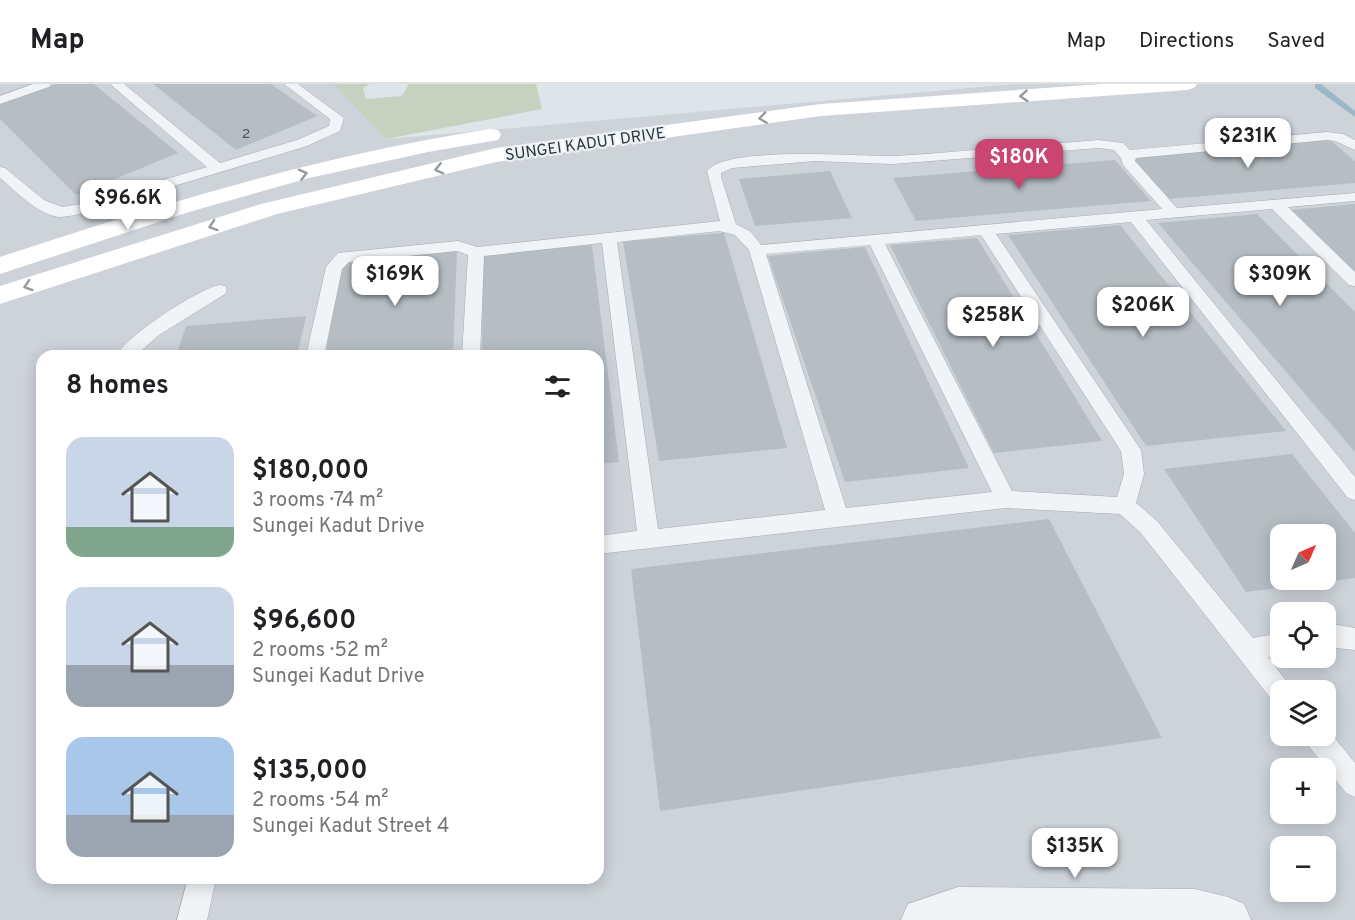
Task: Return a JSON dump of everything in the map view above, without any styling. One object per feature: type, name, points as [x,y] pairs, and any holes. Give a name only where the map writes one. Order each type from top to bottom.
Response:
[{"type":"main road","points":[[720,104],[931,84]]},
{"type":"main road","name":"SUNGEI KADUT DRIVE","points":[[0,295],[269,208],[496,155],[821,110],[1187,84]]},
{"type":"main road","name":"SUNGEI KADUT DRIVE","points":[[0,266],[246,188],[371,158],[505,133]]},
{"type":"street","points":[[924,920],[958,910],[1195,912],[1228,920]]},
{"type":"lane","points":[[0,100],[45,84]]},
{"type":"lane","points":[[116,84],[218,169]]},
{"type":"lane","points":[[0,171],[39,203],[60,212],[84,208],[302,144],[335,128],[337,118],[291,84]]},
{"type":"lane","points":[[1128,156],[1327,136],[1338,138],[1355,146]]},
{"type":"lane","points":[[729,226],[714,171],[729,164],[815,157],[892,160],[1099,144],[1118,146],[1128,156],[1128,162],[1173,213]]},
{"type":"lane","points":[[757,250],[1355,197]]},
{"type":"lane","points":[[1276,204],[1355,281]]},
{"type":"lane","points":[[1135,217],[1355,492]]},
{"type":"lane","points":[[316,350],[334,267],[344,257],[458,246],[476,252],[729,226],[740,230],[757,250],[838,518]]},
{"type":"lane","points":[[986,230],[1131,450],[1134,474],[1125,506]]},
{"type":"lane","points":[[609,239],[650,540]]},
{"type":"lane","points":[[875,239],[1006,500]]},
{"type":"lane","points":[[471,350],[476,252]]},
{"type":"lane","points":[[127,350],[148,334],[219,290]]},
{"type":"lane","points":[[604,544],[1006,500],[1125,506],[1149,527],[1272,680]]},
{"type":"lane","points":[[1336,635],[1355,639]]},
{"type":"lane","points":[[1248,650],[1270,646]]},
{"type":"lane","points":[[1325,746],[1355,784]]},
{"type":"lane","points":[[192,920],[201,884]]},
{"type":"shaded area","points":[[0,84],[333,84],[387,139],[1015,84],[1355,84],[1355,920],[0,920]]},
{"type":"green space","points":[[333,84],[370,84],[363,88],[366,99],[402,96],[409,84],[536,84],[542,109],[386,139]]},
{"type":"building","points":[[56,84],[94,84],[178,153],[76,195],[0,119],[0,103]]},
{"type":"building","points":[[153,84],[271,84],[317,116],[236,150]]},
{"type":"building","points":[[1330,140],[1355,161],[1355,183],[1169,199],[1130,156]]},
{"type":"building","points":[[1115,160],[1151,201],[916,221],[893,178]]},
{"type":"building","points":[[830,171],[852,218],[755,226],[739,179]]},
{"type":"building","points":[[1355,204],[1355,272],[1289,210]]},
{"type":"building","points":[[1257,214],[1355,312],[1355,452],[1158,223]]},
{"type":"building","points":[[1120,225],[1286,431],[1146,446],[1008,235]]},
{"type":"building","points":[[724,233],[787,448],[659,461],[623,241]]},
{"type":"building","points":[[977,238],[1102,441],[994,453],[890,245]]},
{"type":"building","points":[[592,245],[619,462],[604,463],[604,350],[482,350],[483,254]]},
{"type":"building","points":[[865,247],[969,468],[845,482],[768,256]]},
{"type":"building","points":[[457,251],[453,350],[326,350],[343,261]]},
{"type":"building","points":[[306,316],[298,350],[178,350],[186,326]]},
{"type":"building","points":[[1292,454],[1355,533],[1355,578],[1336,580],[1336,524],[1270,524],[1270,589],[1246,592],[1164,469]]},
{"type":"building","points":[[1049,519],[1162,738],[660,811],[631,569]]},
{"type":"waterway","points":[[1318,86],[1355,115]]}]
